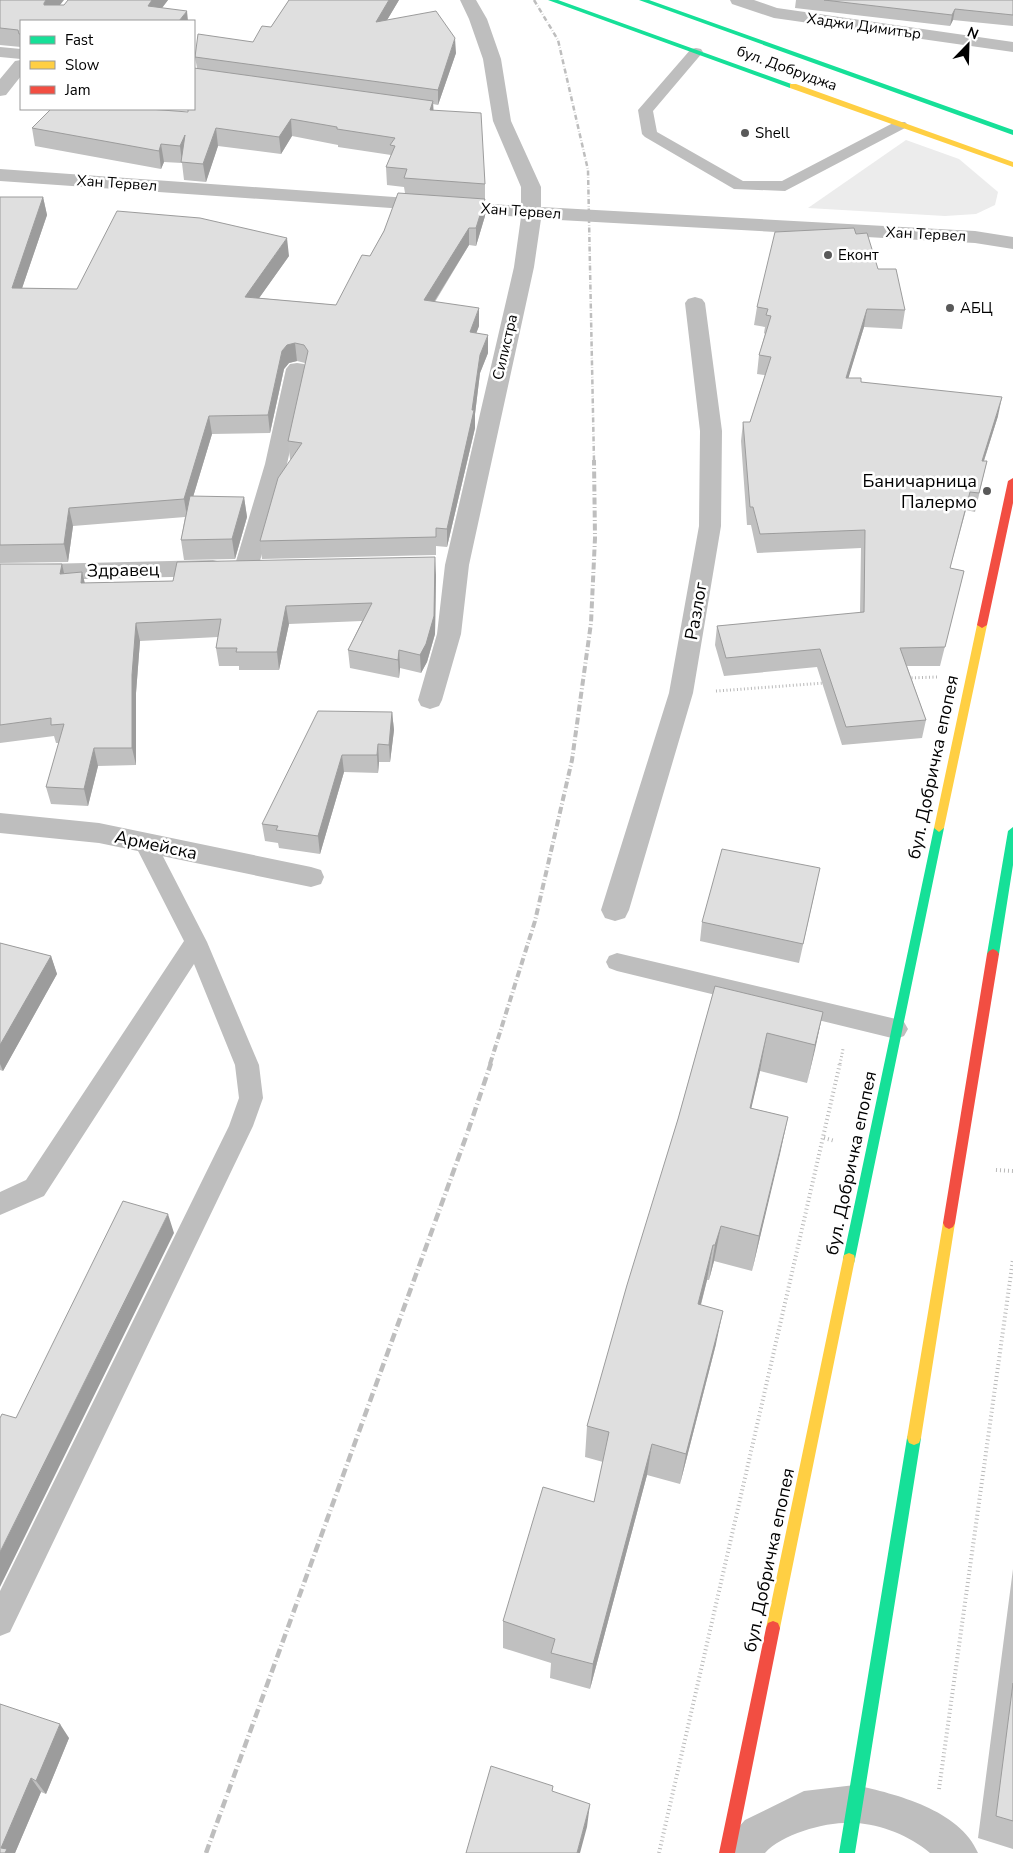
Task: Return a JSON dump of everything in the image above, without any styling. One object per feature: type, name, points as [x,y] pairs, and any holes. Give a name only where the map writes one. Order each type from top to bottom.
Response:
[{"type":"main road","name":"бул. Добруджа","points":[[551,0],[1012,165]]},
{"type":"main road","name":"бул. Добруджа","points":[[642,0],[1013,133]]},
{"type":"main road","points":[[740,68],[772,46]]},
{"type":"main road","name":"бул. Добричка епопея","points":[[727,1853],[896,1029],[1013,481]]},
{"type":"main road","points":[[847,1853],[1013,831]]},
{"type":"street","name":"Силистра","points":[[430,700],[449,634],[447,565],[524,267],[531,227],[531,187],[492,120],[492,59],[478,19],[468,0]]},
{"type":"street","name":"Хаджи Димитър","points":[[738,0],[774,13],[1013,47]]},
{"type":"street","points":[[0,52],[20,54]]},
{"type":"street","points":[[0,91],[20,65]]},
{"type":"street","name":"Хан Тервел","points":[[0,175],[644,220],[974,237],[1013,243]]},
{"type":"street","name":"Разлог","points":[[615,910],[680,693],[710,526],[711,431],[695,303]]},
{"type":"street","name":"Здравец","points":[[0,573],[255,568],[297,369]]},
{"type":"street","name":"Армейска","points":[[0,823],[99,832],[145,844],[311,877]]},
{"type":"street","points":[[740,1853],[758,1832],[804,1810],[855,1804],[895,1813],[946,1842]]},
{"type":"lane","points":[[696,52],[644,110],[650,134],[740,186],[785,186],[900,125]]},
{"type":"lane","points":[[0,1622],[241,1126],[251,1098],[247,1065],[196,942],[145,844]]},
{"type":"lane","points":[[0,1204],[35,1188],[196,942]]},
{"type":"lane","points":[[617,962],[896,1029]]},
{"type":"path","points":[[903,678],[970,676]]},
{"type":"path","points":[[680,693],[835,683]]},
{"type":"path","points":[[660,1853],[850,1018]]},
{"type":"path","points":[[946,1842],[1013,1260]]},
{"type":"shaded area","points":[[906,140],[959,159],[998,192],[995,205],[976,214],[945,216],[808,208]]},
{"type":"building","points":[[0,0],[46,0],[44,5],[64,5],[68,0],[152,0],[148,6],[187,11],[180,20],[20,20],[20,34],[18,30],[0,28]]},
{"type":"building","points":[[289,0],[389,0],[376,22],[436,11],[455,38],[438,90],[195,57],[198,34],[253,42],[262,26],[271,27]]},
{"type":"building","points":[[824,0],[1013,0],[1013,15],[955,9],[952,15]]},
{"type":"building","points":[[195,68],[433,101],[430,110],[481,113],[485,184],[404,178],[407,169],[386,167],[395,146],[390,145],[395,138],[337,129],[337,127],[291,119],[279,137],[216,128],[203,164],[181,162],[185,135],[180,146],[161,144],[159,151],[32,128],[50,110],[162,110],[188,112],[188,110],[195,110]]},
{"type":"building","points":[[398,193],[485,199],[476,228],[469,228],[424,300],[479,308],[470,332],[488,335],[480,355],[472,410],[474,410],[447,529],[436,528],[436,537],[260,541],[278,478],[302,443],[288,441],[308,351],[304,345],[295,343],[287,345],[282,351],[268,415],[209,416],[184,499],[69,508],[64,544],[0,545],[0,197],[43,197],[12,288],[77,289],[117,211],[200,218],[287,238],[245,297],[336,305],[362,255],[370,256],[384,231]]},
{"type":"building","points":[[854,228],[856,234],[867,233],[878,269],[896,269],[905,310],[867,309],[846,378],[861,378],[861,382],[1002,397],[982,461],[987,461],[979,493],[970,492],[950,568],[964,571],[945,647],[900,648],[926,720],[846,727],[820,649],[726,658],[717,626],[864,612],[865,530],[760,534],[753,507],[750,507],[743,422],[750,422],[771,357],[759,355],[771,316],[766,315],[768,309],[757,307],[775,232]]},
{"type":"building","points":[[190,496],[244,497],[232,539],[181,540]]},
{"type":"building","points":[[435,557],[434,616],[426,644],[420,655],[399,650],[398,660],[348,650],[372,603],[286,606],[277,652],[236,652],[237,648],[216,648],[221,619],[136,623],[132,675],[132,748],[94,748],[84,789],[46,787],[64,724],[51,725],[51,718],[0,725],[0,564],[62,564],[60,574],[82,572],[81,583],[173,581],[177,562]]},
{"type":"building","points":[[318,711],[392,712],[389,745],[378,744],[377,755],[342,755],[318,836],[276,830],[278,826],[262,824]]},
{"type":"building","points":[[722,849],[820,868],[803,944],[702,922]]},
{"type":"building","points":[[0,943],[51,956],[0,1045]]},
{"type":"building","points":[[715,986],[823,1012],[815,1045],[767,1033],[750,1108],[788,1117],[759,1236],[721,1226],[715,1245],[713,1245],[698,1304],[723,1311],[686,1454],[652,1444],[593,1664],[551,1653],[555,1639],[503,1621],[543,1487],[594,1502],[609,1432],[587,1426],[627,1285],[678,1119]]},
{"type":"building","points":[[123,1201],[168,1214],[0,1552],[0,1418],[2,1414],[16,1418]]},
{"type":"building","points":[[1013,1683],[1013,1821],[996,1816]]},
{"type":"building","points":[[0,1704],[60,1724],[36,1781],[31,1778],[1,1848],[7,1849],[5,1853],[0,1853]]},
{"type":"building","points":[[491,1766],[553,1786],[552,1791],[590,1804],[577,1853],[466,1853]]},
{"type":"railway","points":[[534,0],[558,40],[588,170],[594,461]]},
{"type":"railway","points":[[490,1064],[535,921],[572,760],[591,623],[595,538],[594,460]]},
{"type":"railway","points":[[206,1853],[467,1134],[491,1063]]},
{"type":"traffic: fast","points":[[551,0],[793,86]]},
{"type":"traffic: fast","points":[[642,0],[1013,133]]},
{"type":"traffic: fast","points":[[849,1259],[939,828]]},
{"type":"traffic: fast","points":[[993,954],[1013,831]]},
{"type":"traffic: fast","points":[[847,1853],[914,1438]]},
{"type":"traffic: slow","points":[[793,86],[1013,165]]},
{"type":"traffic: slow","points":[[939,828],[982,625]]},
{"type":"traffic: slow","points":[[914,1438],[949,1223]]},
{"type":"traffic: slow","points":[[773,1628],[849,1259]]},
{"type":"traffic: jam","points":[[982,625],[1013,481]]},
{"type":"traffic: jam","points":[[949,1223],[993,954]]},
{"type":"traffic: jam","points":[[727,1853],[773,1628]]},
{"type":"place","name":"Shell","points":[[745,133]]},
{"type":"place","name":"Еконт","points":[[828,255]]},
{"type":"place","name":"АБЦ","points":[[950,308]]},
{"type":"place","name":"Баничарница Палермо","points":[[987,491]]}]
